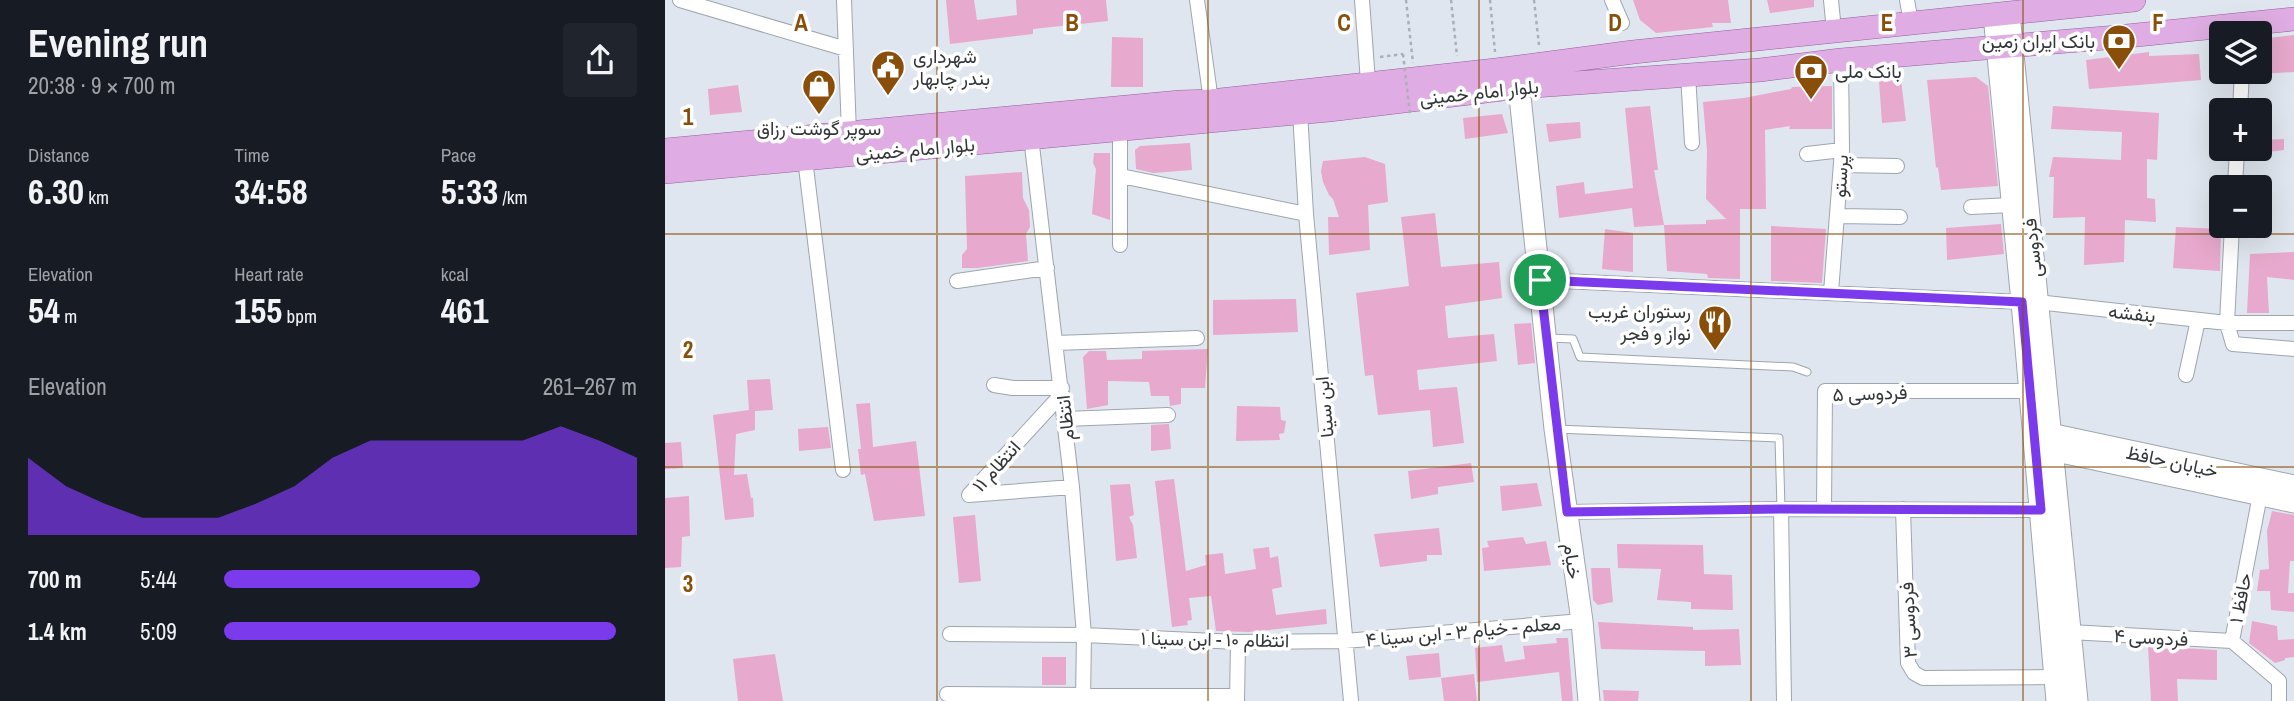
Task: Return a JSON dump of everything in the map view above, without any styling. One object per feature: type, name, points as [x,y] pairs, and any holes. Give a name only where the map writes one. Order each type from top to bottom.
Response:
[{"type":"main road","name":"بلوار امام خمینی","points":[[665,150],[1031,137],[1133,121],[1211,101],[1910,23],[1960,9],[2015,10],[2110,1]]},
{"type":"main road","points":[[2110,1],[2117,37]]},
{"type":"main road","name":"بلوار امام خمینی","points":[[2272,23],[2294,19]]},
{"type":"main road","name":"بلوار امام خمینی","points":[[665,172],[804,159],[850,144],[1133,121],[1300,112],[1519,87],[2209,31]]},
{"type":"street","points":[[680,0],[846,49]]},
{"type":"street","points":[[844,0],[850,144]]},
{"type":"street","points":[[1197,0],[1211,101]]},
{"type":"street","points":[[1362,0],[1368,82]]},
{"type":"street","points":[[1612,0],[1622,23]]},
{"type":"street","points":[[1831,0],[1834,31]]},
{"type":"street","points":[[1907,0],[1910,23]]},
{"type":"street","points":[[2004,46],[2015,10]]},
{"type":"street","name":"فردوسی","points":[[2004,46],[2012,205],[2051,442],[2077,701]]},
{"type":"street","name":"فردوسی","points":[[2004,46],[2030,302],[2029,391],[2057,701]]},
{"type":"street","name":"پرستو","points":[[1831,292],[1842,158],[1841,60]]},
{"type":"street","points":[[1688,74],[1692,144]]},
{"type":"street","name":"خیام","points":[[1519,87],[1555,429],[1582,621],[1589,701]]},
{"type":"street","name":"ابن سینا","points":[[1300,112],[1306,214],[1351,701]]},
{"type":"street","points":[[1120,245],[1121,176],[1133,121]]},
{"type":"street","name":"انتظام","points":[[1031,137],[1072,487],[1084,635],[1083,698]]},
{"type":"street","points":[[1807,154],[1897,166]]},
{"type":"street","points":[[804,159],[843,470]]},
{"type":"street","points":[[1121,176],[1306,214]]},
{"type":"street","points":[[1971,207],[2012,205]]},
{"type":"street","points":[[1838,216],[1900,217]]},
{"type":"street","points":[[2231,238],[2227,323],[2232,344],[2294,349]]},
{"type":"street","points":[[957,281],[1047,268]]},
{"type":"street","name":"بنفشه","points":[[1540,280],[2030,302],[2227,323],[2294,323]]},
{"type":"street","points":[[2186,375],[2198,320]]},
{"type":"street","points":[[1056,343],[1197,338]]},
{"type":"street","points":[[994,385],[1062,391]]},
{"type":"street","name":"انتظام ۱۱","points":[[1062,391],[969,495],[1072,487]]},
{"type":"street","name":"فردوسی ۵","points":[[1824,509],[1825,391],[2029,391]]},
{"type":"street","points":[[1065,419],[1168,415]]},
{"type":"street","name":"خیابان حافظ","points":[[2051,442],[2294,486]]},
{"type":"street","name":"خیابان حافظ","points":[[2051,442],[2294,502]]},
{"type":"street","name":"حافظ ۱","points":[[2260,495],[2232,641],[2279,681]]},
{"type":"street","points":[[1781,509],[1784,701]]},
{"type":"street","name":"فردوسی ۳","points":[[1903,509],[1908,663],[1914,673],[1923,678],[2055,677]]},
{"type":"street","points":[[1567,512],[2041,510]]},
{"type":"street","name":"معلم - خیام ۳ - ابن سینا ۴","points":[[1345,641],[1582,621]]},
{"type":"street","name":"فردوسی ۴","points":[[2070,632],[2232,641]]},
{"type":"street","name":"انتظام ۱۰ - ابن سینا ۱","points":[[950,634],[1084,635],[1238,642],[1345,641]]},
{"type":"street","points":[[947,694],[1083,698],[1237,698],[1238,642]]},
{"type":"street","points":[[2279,701],[2279,681],[2294,680]]},
{"type":"lane","points":[[1546,337],[1573,340],[1580,357],[1793,367],[1807,372]]},
{"type":"lane","points":[[1555,429],[1779,438],[1781,509]]},
{"type":"path","points":[[1406,0],[1414,77]]},
{"type":"path","points":[[1451,0],[1458,74]]},
{"type":"path","points":[[1490,0],[1496,70]]},
{"type":"path","points":[[1534,0],[1541,64]]},
{"type":"path","points":[[1380,57],[1403,54],[1410,114]]},
{"type":"building","points":[[946,0],[974,0],[977,20],[1017,15],[1016,0],[1106,0],[1108,21],[1033,29],[1033,34],[950,44]]},
{"type":"building","points":[[1633,0],[1728,0],[1731,23],[1712,23],[1713,27],[1656,33],[1640,20]]},
{"type":"building","points":[[1767,0],[1814,0],[1814,7],[1770,13]]},
{"type":"building","points":[[2294,35],[2294,72],[2272,73],[2272,38]]},
{"type":"building","points":[[1112,37],[1143,38],[1143,87],[1111,87]]},
{"type":"building","points":[[2149,52],[2149,56],[2199,54],[2201,80],[2089,89],[2086,60]]},
{"type":"building","points":[[1976,77],[1988,86],[1998,186],[1941,190],[1938,167],[1936,168],[1927,80]]},
{"type":"building","points":[[1901,80],[1906,121],[1882,123],[1879,81]]},
{"type":"building","points":[[738,85],[742,112],[710,115],[708,89]]},
{"type":"building","points":[[1832,86],[1832,129],[1789,129],[1790,126],[1765,130],[1766,209],[1740,209],[1740,279],[1708,278],[1707,274],[1667,271],[1664,225],[1706,224],[1706,220],[1726,219],[1706,199],[1707,151],[1703,102],[1744,98],[1792,87]]},
{"type":"building","points":[[1650,106],[1658,170],[1654,170],[1664,225],[1634,227],[1632,208],[1559,218],[1556,186],[1584,182],[1585,194],[1633,188],[1625,108]]},
{"type":"building","points":[[2053,106],[2159,113],[2157,160],[2147,159],[2147,198],[2155,199],[2156,222],[2125,220],[2124,262],[2084,265],[2085,217],[2053,218],[2054,177],[2049,177],[2053,157],[2121,160],[2122,132],[2051,129]]},
{"type":"building","points":[[1502,114],[1508,133],[1465,139],[1463,118]]},
{"type":"building","points":[[1580,122],[1581,138],[1549,142],[1546,124]]},
{"type":"building","points":[[2272,139],[2284,139],[2284,150],[2272,151]]},
{"type":"building","points":[[1190,143],[1192,170],[1153,173],[1136,169],[1135,150],[1140,146]]},
{"type":"building","points":[[1094,153],[1110,153],[1110,220],[1092,214],[1096,169],[1093,163]]},
{"type":"building","points":[[1365,157],[1385,164],[1388,202],[1368,205],[1370,250],[1329,255],[1328,217],[1339,217],[1323,182],[1323,161]]},
{"type":"building","points":[[1022,172],[1023,198],[1029,210],[1030,227],[1026,234],[1028,261],[962,268],[962,255],[967,249],[965,176]]},
{"type":"building","points":[[1435,213],[1441,267],[1499,262],[1502,298],[1445,306],[1448,338],[1494,334],[1497,361],[1417,370],[1419,390],[1457,387],[1464,443],[1433,447],[1430,410],[1378,415],[1373,375],[1365,376],[1356,293],[1409,286],[1401,217]]},
{"type":"building","points":[[2001,224],[2004,254],[1947,260],[1946,228]]},
{"type":"building","points":[[1771,226],[1826,229],[1822,283],[1771,281]]},
{"type":"building","points":[[2176,227],[2209,228],[2209,238],[2221,238],[2220,271],[2173,268]]},
{"type":"building","points":[[1605,229],[1633,233],[1633,272],[1602,269]]},
{"type":"building","points":[[2294,252],[2294,280],[2267,277],[2269,313],[2247,313],[2250,254]]},
{"type":"building","points":[[1296,299],[1298,332],[1213,335],[1213,300]]},
{"type":"building","points":[[1531,323],[1535,363],[1518,365],[1514,324]]},
{"type":"building","points":[[1208,349],[1205,388],[1181,388],[1181,404],[1170,406],[1169,396],[1151,396],[1149,382],[1108,381],[1108,405],[1087,409],[1083,357],[1089,351],[1106,351],[1107,360],[1142,359],[1142,351]]},
{"type":"building","points":[[770,379],[773,410],[755,411],[755,430],[736,434],[734,475],[747,474],[754,517],[725,520],[713,415],[749,410],[747,380]]},
{"type":"building","points":[[870,403],[873,447],[916,441],[925,516],[874,521],[865,474],[861,475],[856,404]]},
{"type":"building","points":[[1237,406],[1280,407],[1281,420],[1286,421],[1284,433],[1279,434],[1280,440],[1236,441]]},
{"type":"building","points":[[1169,424],[1171,449],[1151,451],[1151,425]]},
{"type":"building","points":[[828,427],[831,448],[799,451],[798,429]]},
{"type":"building","points":[[681,442],[683,468],[665,469],[665,443]]},
{"type":"building","points":[[1471,463],[1474,482],[1438,487],[1438,494],[1411,499],[1408,471]]},
{"type":"building","points":[[1174,479],[1186,571],[1206,565],[1205,555],[1223,553],[1225,574],[1256,569],[1253,549],[1269,547],[1270,558],[1278,556],[1282,587],[1272,589],[1276,615],[1326,609],[1327,624],[1249,632],[1216,631],[1211,596],[1189,598],[1192,620],[1187,621],[1188,625],[1172,627],[1155,481]]},
{"type":"building","points":[[1537,483],[1542,506],[1502,511],[1500,486]]},
{"type":"building","points":[[1130,484],[1134,515],[1129,517],[1133,525],[1137,558],[1116,561],[1110,485]]},
{"type":"building","points":[[689,496],[690,536],[682,537],[681,567],[665,568],[665,498]]},
{"type":"building","points":[[2272,511],[2294,515],[2294,561],[2290,561],[2288,593],[2294,593],[2294,612],[2271,610],[2270,591],[2257,591],[2260,570],[2269,569],[2267,531]]},
{"type":"building","points":[[975,515],[981,581],[959,583],[953,517]]},
{"type":"building","points":[[1439,528],[1442,555],[1427,555],[1427,561],[1380,567],[1374,534]]},
{"type":"building","points":[[1523,537],[1526,544],[1546,541],[1551,565],[1484,571],[1482,548],[1489,547],[1487,541]]},
{"type":"building","points":[[1617,544],[1703,545],[1704,574],[1732,575],[1733,610],[1691,609],[1691,602],[1657,600],[1661,569],[1618,568]]},
{"type":"building","points":[[1591,568],[1610,568],[1613,602],[1598,605],[1593,600]]},
{"type":"building","points":[[2252,621],[2277,626],[2278,640],[2294,639],[2294,657],[2275,663],[2249,643]]},
{"type":"building","points":[[1598,622],[1693,627],[1693,630],[1739,629],[1741,665],[1705,666],[1705,651],[1601,649]]},
{"type":"building","points":[[1556,638],[1568,638],[1573,701],[1562,701],[1559,672],[1477,682],[1475,648],[1502,645],[1505,662],[1525,659],[1523,646],[1557,643]]},
{"type":"building","points":[[2148,646],[2217,650],[2217,680],[2177,679],[2178,701],[2151,701]]},
{"type":"building","points":[[1439,653],[1441,677],[1409,680],[1406,656]]},
{"type":"building","points":[[775,654],[783,701],[738,701],[733,659]]},
{"type":"building","points":[[1042,657],[1066,657],[1066,685],[1042,685]]},
{"type":"building","points":[[1474,674],[1477,701],[1444,701],[1441,678]]},
{"type":"building","points":[[1603,690],[1639,691],[1638,701],[1604,701]]},
{"type":"place","name":"بانک ایران زمین","points":[[2119,71]]},
{"type":"place","name":"شهرداری بندر چابهار","points":[[888,97]]},
{"type":"place","name":"بانک ملی","points":[[1811,101]]},
{"type":"place","name":"سوپر گوشت رزاق","points":[[819,116]]},
{"type":"place","name":"رستوران غریب نواز و فجر","points":[[1715,352]]},
{"type":"route","points":[[1540,280],[2022,302],[2041,510],[1567,512],[1555,429],[1540,280]]}]
